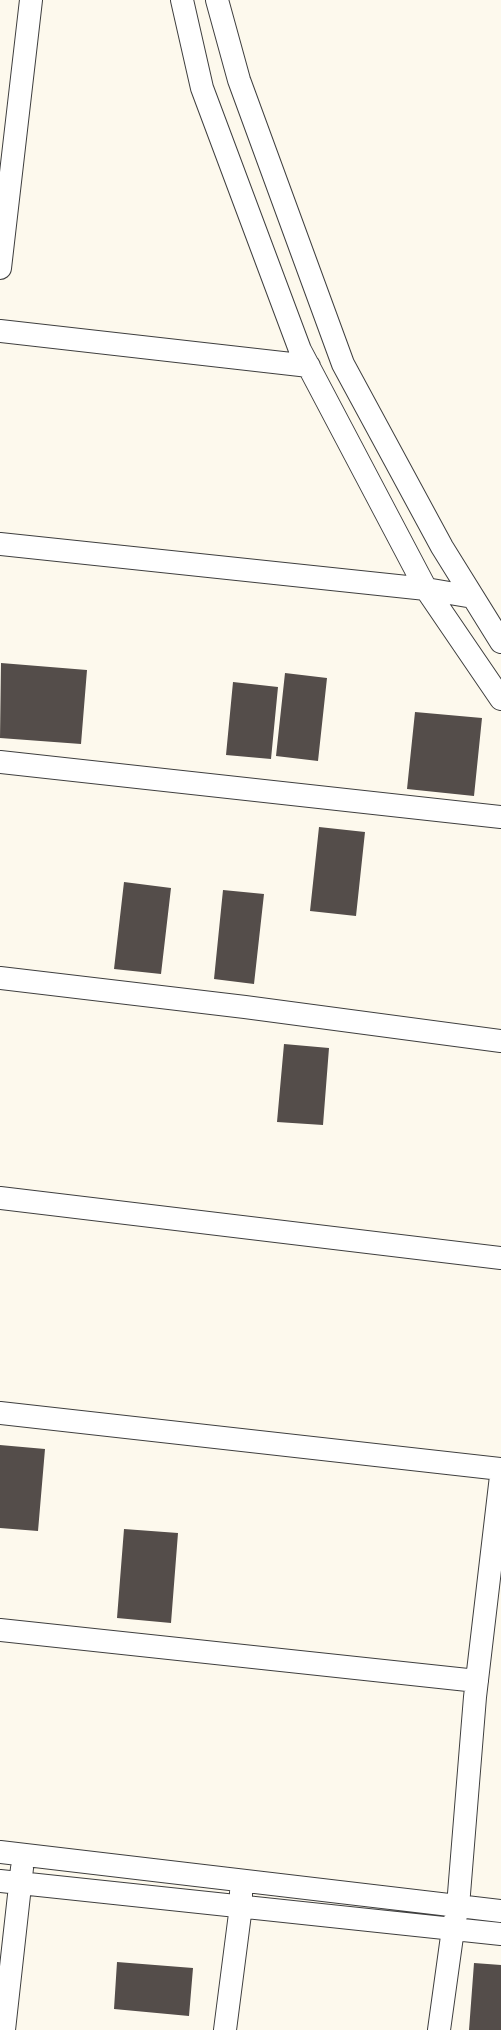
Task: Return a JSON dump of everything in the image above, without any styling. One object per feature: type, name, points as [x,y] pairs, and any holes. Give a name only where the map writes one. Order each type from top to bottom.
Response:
[{"type":"street","points":[[0,268],[31,0]]},
{"type":"street","points":[[182,0],[202,88],[300,350],[426,589],[501,698]]},
{"type":"street","points":[[217,0],[239,80],[343,364],[442,547],[501,642]]},
{"type":"street","points":[[0,331],[309,366]]},
{"type":"street","points":[[0,544],[426,589],[473,597]]},
{"type":"street","points":[[0,762],[501,817]]},
{"type":"street","points":[[0,978],[244,1007],[501,1041]]},
{"type":"street","points":[[0,1198],[501,1258]]},
{"type":"street","points":[[0,1413],[501,1469]]},
{"type":"street","points":[[439,2030],[453,1929],[458,1906],[477,1681],[501,1476]]},
{"type":"street","points":[[0,1630],[477,1681]]},
{"type":"street","points":[[0,1852],[501,1910]]},
{"type":"street","points":[[4,2030],[10,1882],[23,1855]]},
{"type":"street","points":[[225,2030],[241,1906],[241,1881]]},
{"type":"street","points":[[10,1882],[501,1934]]},
{"type":"building","points":[[1,663],[87,670],[81,744],[0,738]]},
{"type":"building","points":[[285,673],[327,678],[318,761],[276,756]]},
{"type":"building","points":[[233,682],[278,687],[271,759],[226,755]]},
{"type":"building","points":[[415,712],[482,718],[474,796],[407,789]]},
{"type":"building","points":[[319,827],[365,832],[356,916],[310,911]]},
{"type":"building","points":[[124,882],[171,888],[161,974],[114,969]]},
{"type":"building","points":[[223,890],[264,894],[254,984],[214,979]]},
{"type":"building","points":[[284,1044],[329,1048],[323,1125],[277,1122]]},
{"type":"building","points":[[0,1445],[45,1449],[38,1531],[0,1528]]},
{"type":"building","points":[[124,1529],[178,1533],[171,1623],[117,1618]]},
{"type":"building","points":[[117,1962],[193,1968],[189,2016],[114,2009]]},
{"type":"building","points":[[474,1963],[501,1965],[501,2030],[469,2030]]}]
